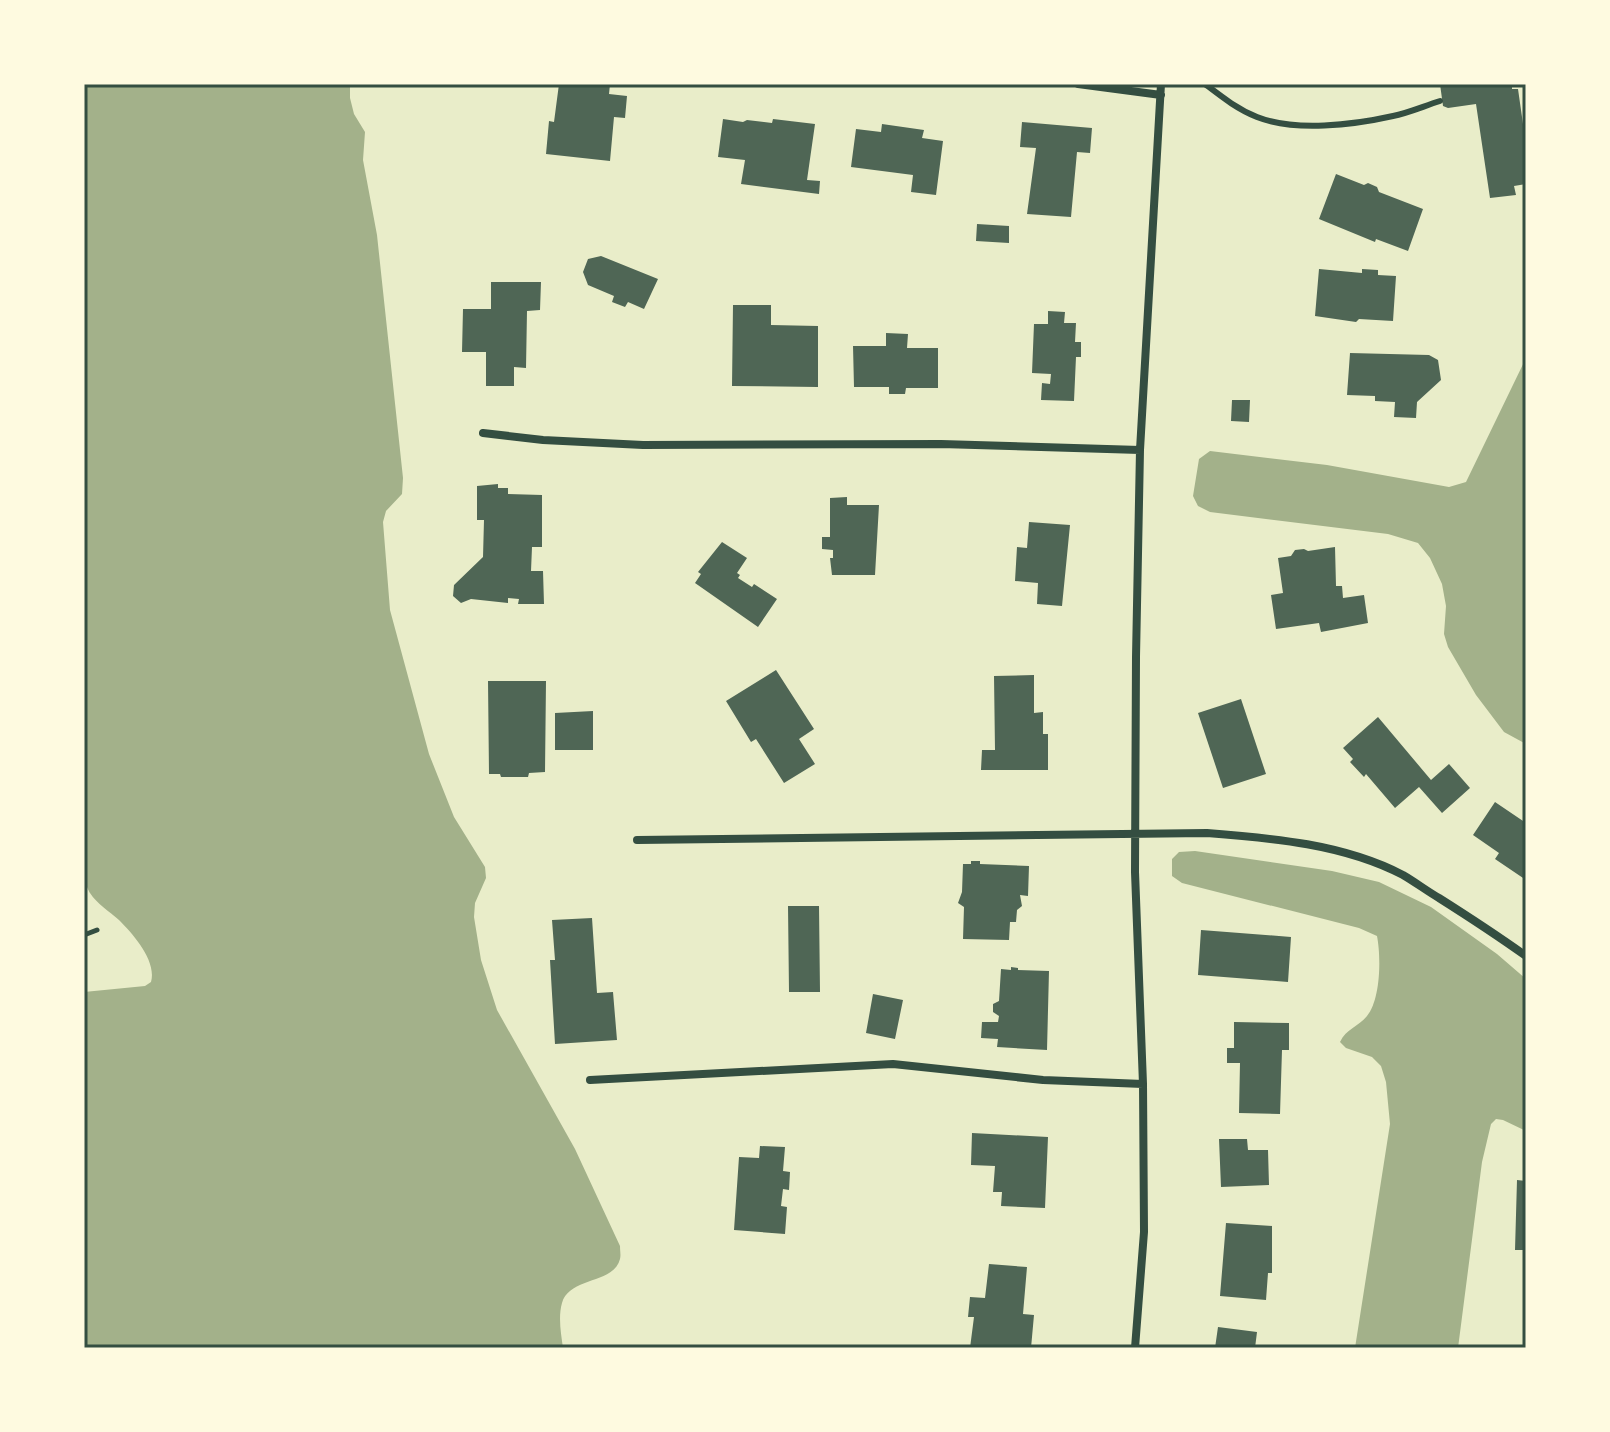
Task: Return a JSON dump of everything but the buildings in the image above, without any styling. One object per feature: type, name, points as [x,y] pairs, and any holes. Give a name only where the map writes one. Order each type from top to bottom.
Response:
[{"type":"street","points":[[1078,84],[1161,95]]},
{"type":"street","points":[[1135,1348],[1144,1232],[1143,1084],[1135,872],[1140,450],[1161,84]]},
{"type":"street","points":[[483,433],[543,440],[643,445],[941,444],[1140,450]]},
{"type":"street","points":[[637,840],[1207,833],[1249,836],[1305,844],[1359,857],[1402,875],[1486,927],[1526,956]]},
{"type":"street","points":[[590,1080],[893,1064],[1043,1080],[1143,1084]]},
{"type":"lane","points":[[1205,84],[1230,104],[1260,118],[1288,124],[1337,125],[1394,116],[1440,101]]},
{"type":"path","points":[[84,935],[97,930]]},
{"type":"shaded area","points":[[84,84],[350,84],[354,114],[365,132],[363,160],[377,235],[403,478],[402,494],[386,511],[383,522],[390,610],[429,754],[454,817],[485,867],[486,878],[475,903],[474,917],[481,960],[497,1010],[575,1149],[620,1246],[616,1267],[566,1295],[560,1314],[563,1348],[84,1348],[84,992],[145,986],[151,982],[152,974],[137,940],[96,901],[84,881]]},
{"type":"shaded area","points":[[1526,358],[1526,744],[1504,732],[1476,695],[1448,647],[1444,634],[1446,606],[1442,584],[1430,558],[1418,543],[1388,534],[1210,512],[1198,506],[1193,496],[1199,459],[1210,451],[1327,465],[1449,487],[1466,482]]},
{"type":"shaded area","points":[[1195,851],[1332,871],[1379,882],[1431,907],[1497,954],[1526,979],[1526,1131],[1503,1120],[1496,1119],[1491,1124],[1482,1162],[1458,1348],[1355,1348],[1390,1124],[1386,1082],[1381,1066],[1372,1057],[1346,1048],[1340,1042],[1372,1009],[1379,966],[1377,936],[1359,928],[1182,883],[1172,876],[1172,859],[1179,852]]}]
